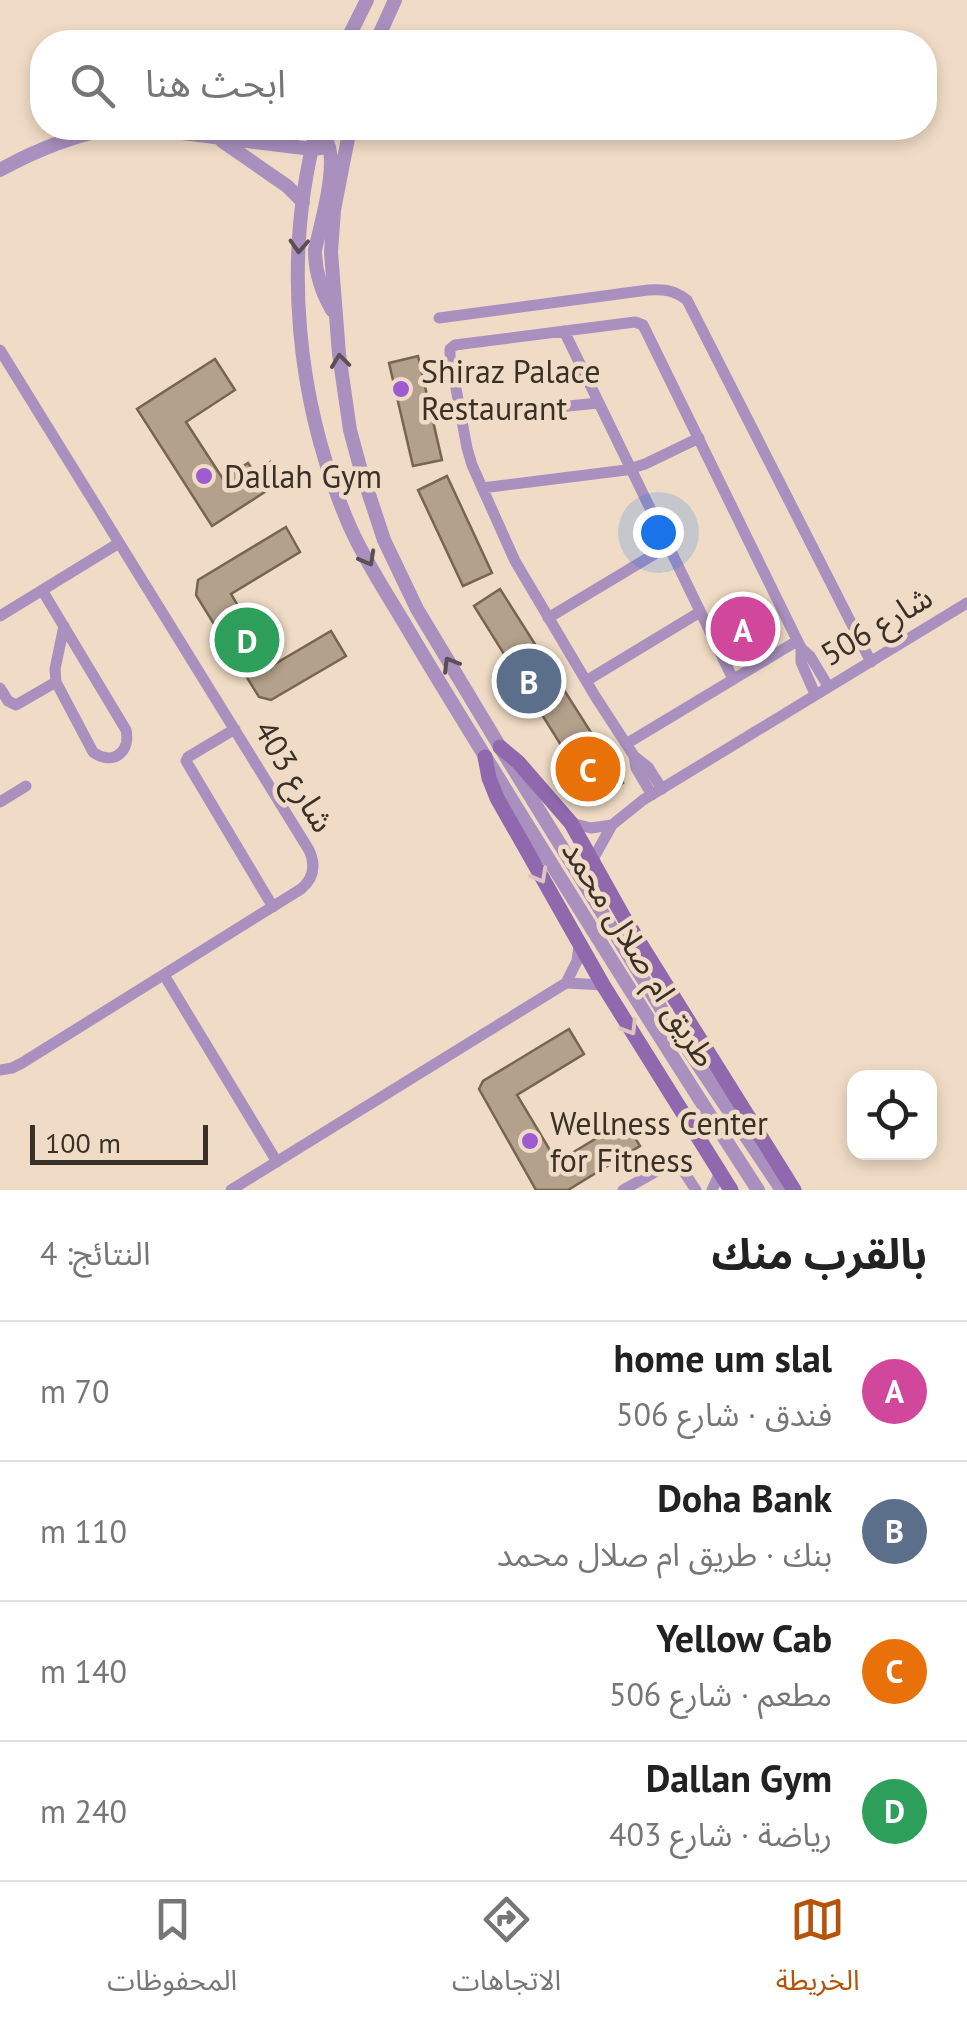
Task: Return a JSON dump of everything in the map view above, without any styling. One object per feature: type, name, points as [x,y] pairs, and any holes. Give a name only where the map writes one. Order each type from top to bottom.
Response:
[{"type":"main road","points":[[500,747],[526,770],[570,824],[794,1190]]},
{"type":"main road","points":[[485,757],[497,798],[579,944],[731,1190]]},
{"type":"street","points":[[352,30],[367,0]]},
{"type":"street","points":[[381,30],[395,0]]},
{"type":"street","points":[[0,170],[64,140]]},
{"type":"street","points":[[220,140],[287,186],[303,202]]},
{"type":"street","points":[[234,140],[312,149],[335,140]]},
{"type":"street","name":"طريق ام صلال محمد","points":[[314,140],[298,255],[300,316],[309,395],[327,468],[352,531],[485,757],[758,1190]]},
{"type":"street","points":[[325,140],[331,169],[315,262],[320,284],[336,315]]},
{"type":"street","name":"طريق ام صلال محمد","points":[[347,140],[332,231],[339,354],[350,430],[384,540],[417,610],[500,747],[667,1018],[782,1190]]},
{"type":"street","points":[[439,318],[648,290],[664,289],[687,300],[871,662]]},
{"type":"street","points":[[657,792],[648,768],[630,750],[515,561],[466,448],[450,356],[452,347],[634,322],[643,325],[799,644],[828,686]]},
{"type":"street","points":[[564,331],[733,680]]},
{"type":"street","name":"شارع 403","points":[[0,350],[314,867],[307,884],[272,907],[22,1064],[0,1070]]},
{"type":"street","points":[[461,417],[598,402]]},
{"type":"street","points":[[482,488],[631,468],[699,438]]},
{"type":"street","points":[[0,616],[119,543]]},
{"type":"street","points":[[548,618],[668,546]]},
{"type":"street","points":[[42,590],[64,626],[126,730],[128,744],[110,759],[93,752],[56,682],[64,626]]},
{"type":"street","name":"شارع 506","points":[[593,859],[612,825],[657,792],[967,603]]},
{"type":"street","points":[[586,681],[700,612]]},
{"type":"street","points":[[630,750],[733,680],[799,644]]},
{"type":"street","points":[[799,644],[801,662],[815,694]]},
{"type":"street","points":[[0,688],[8,701],[16,705],[56,682]]},
{"type":"street","points":[[234,730],[186,761],[272,907]]},
{"type":"street","points":[[0,802],[26,786]]},
{"type":"street","points":[[570,824],[591,828],[612,825]]},
{"type":"street","points":[[231,1190],[566,982],[574,968],[579,944]]},
{"type":"street","points":[[164,975],[277,1162]]},
{"type":"street","points":[[566,982],[603,985]]},
{"type":"street","points":[[623,1190],[663,1166],[673,1165],[686,1172],[696,1190]]},
{"type":"street","points":[[712,1190],[718,1169]]},
{"type":"building","points":[[418,356],[442,460],[413,466],[389,363]]},
{"type":"building","points":[[215,359],[235,390],[186,422],[223,479],[248,463],[254,472],[270,462],[272,478],[265,492],[212,526],[137,409]]},
{"type":"building","points":[[447,476],[492,573],[463,586],[418,490]]},
{"type":"building","points":[[286,527],[300,552],[231,594],[273,665],[331,631],[346,656],[271,700],[259,697],[196,595],[198,580]]},
{"type":"building","points":[[500,589],[623,783],[596,801],[474,606]]},
{"type":"building","points":[[569,1029],[584,1054],[517,1095],[557,1162],[625,1121],[640,1146],[568,1190],[536,1190],[479,1089],[483,1081]]},
{"type":"place","name":"Shiraz Palace Restaurant","points":[[401,389]]},
{"type":"place","name":"Dallah Gym","points":[[204,476]]},
{"type":"place","name":"home um slal","points":[[743,629]]},
{"type":"place","name":"Dallan Gym","points":[[247,640]]},
{"type":"place","name":"Doha Bank","points":[[529,681]]},
{"type":"place","name":"Yellow Cab","points":[[588,769]]},
{"type":"place","name":"Wellness Center for Fitness","points":[[530,1141]]}]
